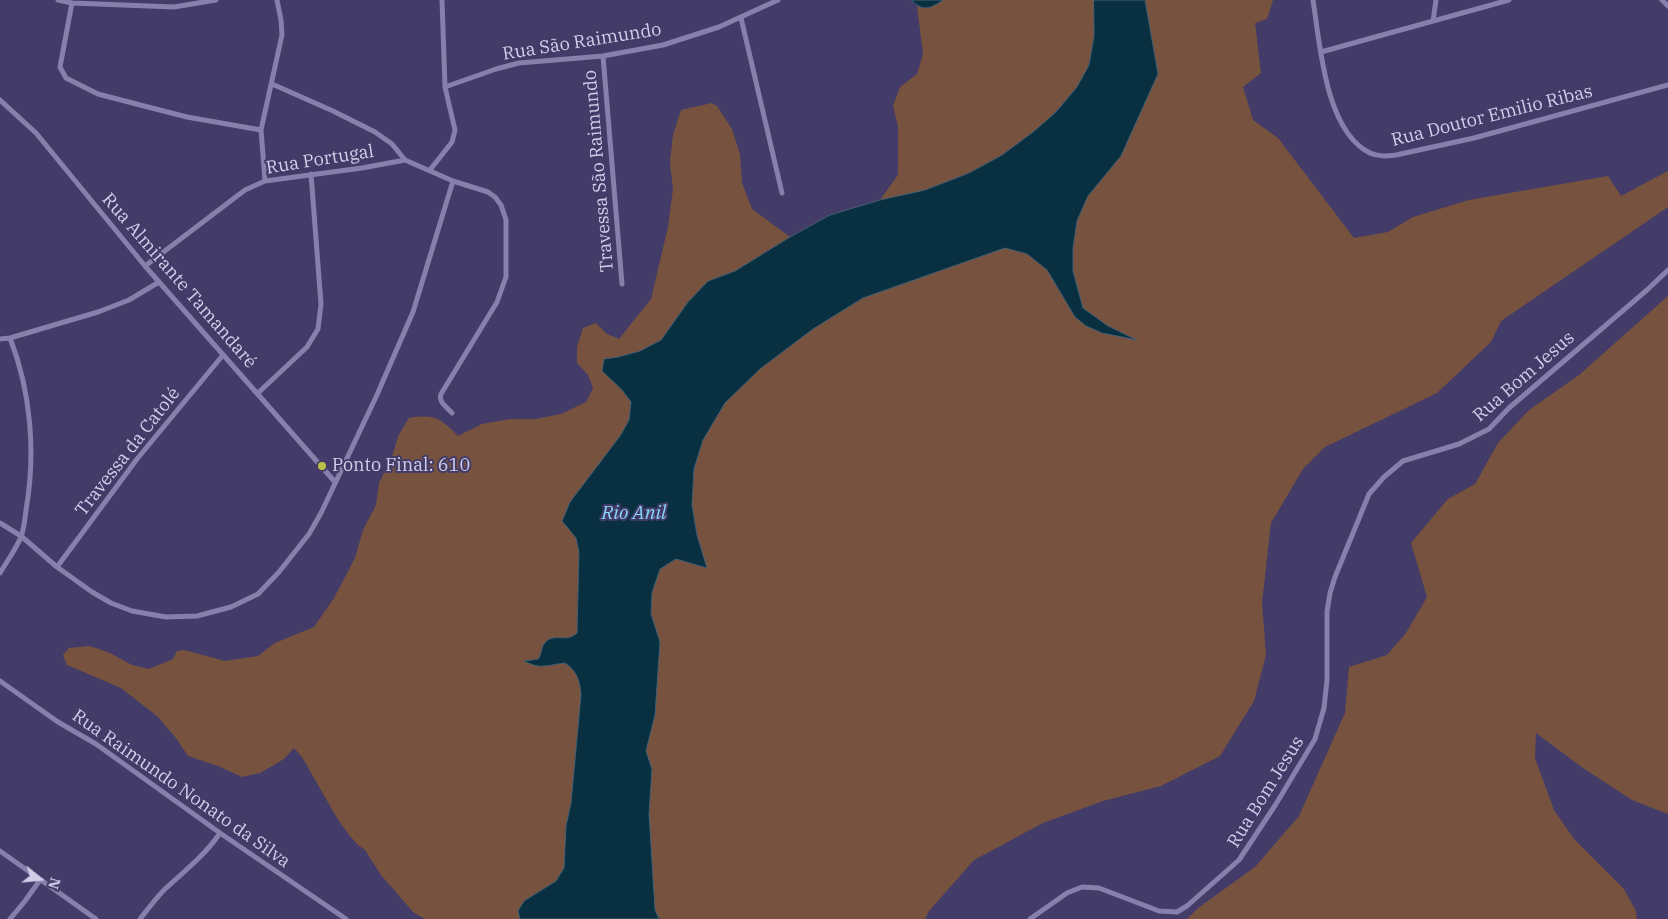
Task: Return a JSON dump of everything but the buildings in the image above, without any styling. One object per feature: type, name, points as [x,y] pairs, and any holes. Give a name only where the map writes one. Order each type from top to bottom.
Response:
[{"type":"street","points":[[58,0],[72,3],[174,7],[216,0]]},
{"type":"street","points":[[265,181],[261,130],[282,35],[277,0]]},
{"type":"street","points":[[430,170],[454,136],[455,130],[445,87],[442,0]]},
{"type":"street","name":"Rua São Raimundo","points":[[445,87],[519,63],[603,56],[664,45],[719,27],[778,0]]},
{"type":"street","name":"Rua Doutor Emilio Ribas","points":[[1313,0],[1321,52],[1333,108],[1346,131],[1357,144],[1371,154],[1383,157],[1474,138],[1668,85]]},
{"type":"street","points":[[1433,21],[1436,0]]},
{"type":"street","points":[[1321,52],[1510,0]]},
{"type":"street","points":[[1662,0],[1668,6]]},
{"type":"street","points":[[72,3],[60,68],[66,78],[98,94],[187,117],[261,130]]},
{"type":"street","points":[[741,18],[782,194]]},
{"type":"street","name":"Travessa São Raimundo","points":[[603,56],[622,284]]},
{"type":"street","points":[[272,84],[375,132],[392,144],[405,160],[488,192],[501,205],[506,220],[506,277],[497,302],[439,398],[452,413]]},
{"type":"street","name":"Rua Almirante Tamandaré","points":[[0,100],[36,133],[158,282],[335,482]]},
{"type":"street","name":"Rua Portugal","points":[[145,266],[246,190],[265,181],[362,168],[405,160]]},
{"type":"street","points":[[258,393],[307,347],[318,329],[321,304],[311,174]]},
{"type":"street","points":[[0,523],[21,536],[57,568],[111,603],[132,611],[166,617],[197,616],[231,607],[258,594],[279,572],[308,534],[376,397],[413,312],[453,180]]},
{"type":"street","name":"Rua Bom Jesus","points":[[1030,919],[1067,892],[1082,887],[1099,888],[1158,911],[1177,912],[1187,906],[1239,860],[1315,740],[1324,708],[1328,680],[1327,612],[1330,593],[1357,520],[1369,494],[1384,477],[1404,461],[1459,444],[1489,429],[1509,408],[1668,270]]},
{"type":"street","points":[[0,339],[10,338],[98,312],[129,300],[158,282]]},
{"type":"street","points":[[0,573],[2,563],[21,536],[30,487],[32,453],[26,394],[18,360],[10,338]]},
{"type":"street","name":"Travessa da Catolé","points":[[57,568],[136,459],[223,355]]},
{"type":"street","name":"Rua Raimundo Nonato da Silva","points":[[0,681],[58,722],[96,744],[220,833],[346,919]]},
{"type":"street","points":[[140,919],[164,891],[209,849],[220,833]]},
{"type":"street","points":[[0,851],[96,919]]},
{"type":"street","points":[[10,919],[26,901],[40,880]]},
{"type":"shaded area","points":[[943,0],[1094,0],[1094,40],[1089,64],[1079,84],[1050,117],[1035,131],[1000,155],[963,176],[943,184],[880,200],[898,175],[898,126],[893,106],[900,87],[917,74],[923,54],[917,6],[931,6]]},
{"type":"shaded area","points":[[1145,0],[1273,0],[1267,19],[1255,23],[1261,73],[1243,87],[1253,120],[1278,138],[1354,238],[1388,232],[1413,217],[1469,200],[1608,176],[1621,196],[1668,171],[1668,207],[1501,321],[1491,342],[1437,393],[1325,447],[1303,469],[1271,523],[1262,603],[1266,655],[1254,701],[1220,756],[1161,786],[1103,801],[1043,823],[974,860],[929,911],[925,919],[660,919],[655,910],[649,814],[652,769],[646,751],[655,715],[660,642],[651,614],[652,593],[660,569],[676,559],[706,568],[697,535],[692,505],[694,469],[703,440],[725,403],[760,369],[813,329],[863,298],[1005,248],[1027,254],[1047,270],[1075,317],[1102,333],[1135,340],[1108,326],[1082,308],[1073,271],[1073,248],[1077,221],[1088,196],[1121,156],[1158,74]]},
{"type":"shaded area","points":[[712,103],[717,106],[732,129],[740,154],[742,183],[752,209],[790,237],[735,271],[708,281],[688,302],[661,340],[640,351],[618,357],[602,371],[622,390],[631,402],[629,420],[620,436],[570,502],[579,552],[577,633],[568,638],[557,637],[543,645],[542,654],[538,659],[525,661],[547,666],[565,663],[575,673],[580,685],[581,695],[571,803],[566,826],[564,868],[556,881],[524,901],[518,911],[520,919],[425,919],[414,913],[381,875],[365,850],[349,835],[337,818],[302,757],[294,748],[284,759],[260,773],[242,777],[218,766],[188,756],[176,738],[157,716],[121,688],[67,665],[63,655],[69,648],[90,646],[110,653],[132,665],[149,669],[173,659],[177,651],[184,650],[225,661],[258,656],[275,643],[314,627],[334,598],[355,558],[363,530],[376,505],[379,483],[393,454],[398,436],[409,418],[431,417],[441,421],[458,436],[482,424],[510,419],[536,419],[561,414],[586,402],[593,388],[588,375],[577,363],[577,347],[583,328],[596,323],[607,334],[619,339],[651,299],[668,227],[673,189],[670,162],[673,135],[681,110]]},
{"type":"shaded area","points":[[1668,296],[1668,814],[1632,800],[1583,768],[1536,733],[1535,758],[1554,810],[1574,839],[1624,889],[1636,911],[1637,919],[1187,919],[1198,908],[1255,867],[1299,816],[1345,713],[1349,667],[1387,655],[1406,633],[1427,597],[1411,543],[1448,499],[1475,484],[1498,443],[1529,410],[1579,375]]},
{"type":"water","points":[[911,0],[943,0],[930,7],[923,8]]},
{"type":"water","name":"Rio Anil","points":[[1094,0],[1145,0],[1158,74],[1121,156],[1088,196],[1077,221],[1073,248],[1073,271],[1083,308],[1108,326],[1137,340],[1102,333],[1086,326],[1075,317],[1047,270],[1027,254],[1005,248],[863,298],[813,329],[760,369],[725,403],[703,440],[694,469],[692,505],[697,535],[707,568],[676,559],[660,569],[652,593],[651,614],[660,642],[655,715],[646,751],[652,769],[649,814],[655,910],[659,919],[520,919],[518,911],[524,901],[556,881],[564,868],[566,826],[571,803],[581,695],[580,685],[575,673],[565,663],[540,666],[524,661],[538,659],[543,646],[551,638],[568,638],[577,633],[579,552],[576,538],[562,521],[570,502],[620,436],[629,420],[631,402],[622,390],[602,371],[604,359],[640,351],[661,340],[688,302],[708,281],[735,271],[830,215],[880,200],[925,190],[969,173],[1002,155],[1056,112],[1077,87],[1089,65],[1094,36]]},
{"type":"place","name":"Ponto Final: 610","points":[[322,466]]}]
